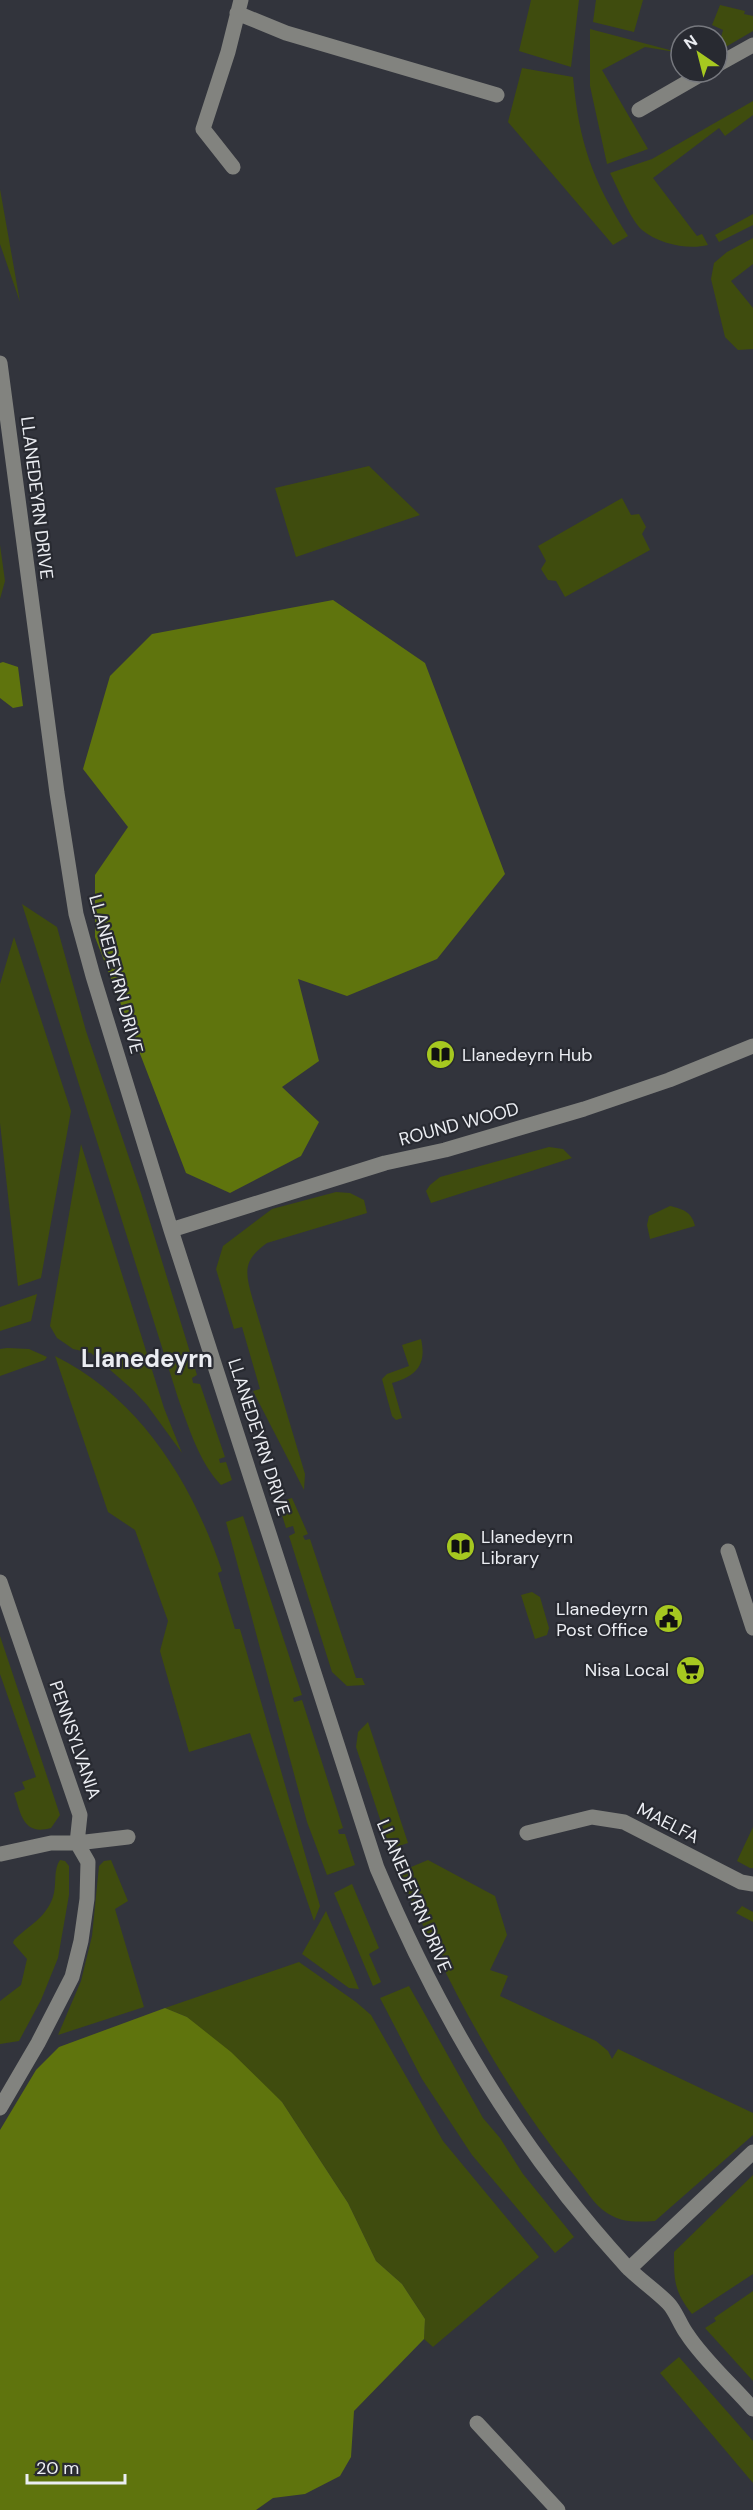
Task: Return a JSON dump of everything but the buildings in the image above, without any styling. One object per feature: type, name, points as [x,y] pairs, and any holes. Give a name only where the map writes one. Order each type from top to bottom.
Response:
[{"type":"street","points":[[233,167],[203,129],[228,52],[239,6],[286,33],[497,95]]},
{"type":"street","points":[[729,58],[753,45]]},
{"type":"street","points":[[639,110],[684,84]]},
{"type":"street","name":"LLANEDEYRN DRIVE","points":[[0,363],[57,793],[76,915],[171,1230],[358,1813],[395,1909],[450,2021],[483,2078],[546,2169],[629,2268],[670,2305],[687,2336],[753,2409]]},
{"type":"street","name":"ROUND WOOD","points":[[171,1230],[386,1163],[445,1150],[584,1109],[669,1080],[753,1046]]},
{"type":"street","points":[[728,1551],[753,1628]]},
{"type":"street","name":"PENNSYLVANIA","points":[[0,1582],[80,1815],[77,1843],[88,1862],[81,1941],[72,1977],[38,2043],[0,2108]]},
{"type":"street","name":"MAELFA","points":[[527,1833],[592,1817],[624,1822],[734,1878],[753,1884]]},
{"type":"street","points":[[1,1854],[51,1843],[77,1843],[128,1837]]},
{"type":"street","points":[[629,2268],[753,2152]]},
{"type":"street","points":[[477,2423],[558,2510]]},
{"type":"green space","points":[[531,0],[579,0],[571,67],[519,51]]},
{"type":"green space","points":[[596,0],[643,0],[634,32],[593,22]]},
{"type":"green space","points":[[720,5],[745,11],[744,14],[753,16],[753,31],[729,45],[729,24],[712,24]]},
{"type":"green space","points":[[590,29],[669,50],[645,47],[602,70],[648,149],[607,164],[590,86]]},
{"type":"green space","points":[[522,68],[573,77],[579,121],[589,160],[605,197],[628,236],[613,245],[508,122]]},
{"type":"green space","points":[[753,101],[753,115],[725,136],[719,128],[653,178],[697,236],[702,234],[708,245],[692,247],[674,245],[642,230],[629,211],[610,173],[652,159]]},
{"type":"green space","points":[[0,189],[20,302],[0,244]]},
{"type":"green space","points":[[753,214],[753,225],[719,242],[715,235]]},
{"type":"green space","points":[[753,238],[753,264],[731,281],[753,308],[753,349],[738,350],[725,337],[711,279],[714,263],[727,252]]},
{"type":"green space","points":[[369,466],[420,515],[296,557],[275,488]]},
{"type":"green space","points":[[622,498],[631,515],[639,514],[646,527],[642,534],[650,550],[565,597],[556,581],[548,580],[541,569],[546,561],[538,546]]},
{"type":"green space","points":[[0,545],[5,581],[0,599]]},
{"type":"green space","points":[[333,600],[425,663],[505,874],[437,959],[347,996],[298,979],[319,1061],[282,1087],[319,1122],[301,1156],[230,1193],[186,1173],[95,937],[95,875],[128,827],[83,769],[110,676],[152,634]]},
{"type":"green space","points":[[0,663],[18,667],[23,706],[13,708],[0,698]]},
{"type":"green space","points":[[22,904],[57,927],[86,1031],[141,1193],[197,1375],[192,1378],[193,1383],[200,1384],[225,1457],[219,1459],[220,1463],[226,1462],[232,1480],[221,1485],[201,1455],[178,1398]]},
{"type":"green space","points":[[14,937],[71,1111],[41,1278],[18,1286],[0,1123],[0,984]]},
{"type":"green space","points":[[81,1144],[164,1408],[182,1453],[147,1405],[133,1390],[91,1353],[73,1349],[57,1338],[50,1326]]},
{"type":"green space","points":[[549,1147],[563,1149],[572,1158],[431,1203],[426,1191],[440,1177]]},
{"type":"green space","points":[[336,1192],[350,1193],[364,1200],[367,1213],[267,1243],[250,1261],[247,1273],[252,1297],[305,1474],[304,1490],[253,1391],[260,1389],[242,1327],[234,1329],[216,1269],[223,1246],[272,1209]]},
{"type":"green space","points":[[670,1206],[686,1212],[692,1217],[695,1226],[650,1239],[647,1225],[649,1216]]},
{"type":"green space","points":[[37,1294],[31,1321],[0,1331],[0,1307]]},
{"type":"green space","points":[[421,1339],[422,1356],[418,1368],[407,1377],[392,1383],[402,1418],[396,1420],[392,1416],[382,1379],[387,1374],[409,1366],[402,1345]]},
{"type":"green space","points":[[0,1349],[29,1349],[47,1357],[45,1360],[0,1376]]},
{"type":"green space","points":[[55,1356],[86,1374],[113,1395],[138,1420],[160,1447],[179,1476],[210,1538],[222,1571],[218,1573],[235,1629],[240,1629],[320,1906],[314,1921],[250,1733],[189,1752],[160,1651],[168,1621],[135,1530],[108,1512]]},
{"type":"green space","points":[[292,1498],[308,1534],[303,1536],[305,1540],[310,1539],[356,1678],[362,1678],[365,1685],[347,1686],[332,1672],[289,1536],[295,1533],[293,1526],[286,1528],[278,1502]]},
{"type":"green space","points":[[243,1516],[302,1695],[293,1698],[294,1702],[302,1700],[343,1828],[338,1830],[339,1834],[345,1834],[355,1865],[327,1875],[307,1822],[226,1522]]},
{"type":"green space","points":[[532,1592],[540,1597],[549,1628],[547,1635],[535,1639],[521,1595]]},
{"type":"green space","points":[[0,1636],[60,1815],[51,1828],[42,1830],[29,1826],[21,1815],[14,1793],[25,1789],[22,1782],[36,1777],[0,1674]]},
{"type":"green space","points":[[368,1722],[408,1843],[390,1849],[356,1747],[358,1732]]},
{"type":"green space","points":[[753,1827],[753,1868],[750,1868],[737,1861]]},
{"type":"green space","points":[[60,1860],[65,1861],[69,1866],[69,1895],[58,1958],[41,2000],[19,2041],[0,2044],[0,2001],[21,1985],[27,1959],[13,1943],[46,1911],[50,1904]]},
{"type":"green space","points":[[111,1860],[128,1901],[115,1909],[144,2007],[58,2035],[81,1981],[92,1936],[99,1866],[104,1861]]},
{"type":"green space","points":[[428,1860],[495,1896],[507,1935],[490,1970],[508,1976],[500,1996],[596,2041],[608,2051],[612,2059],[618,2049],[753,2113],[753,2135],[655,2221],[624,2220],[602,2210],[547,2140],[498,2068],[455,1991],[399,1872]]},
{"type":"green space","points":[[352,1884],[379,1948],[369,1954],[381,1982],[373,1986],[334,1893]]},
{"type":"green space","points":[[742,1906],[753,1912],[753,1922],[736,1913]]},
{"type":"green space","points":[[326,1911],[359,1989],[349,1988],[302,1954]]},
{"type":"green space","points":[[299,1962],[371,2015],[443,2141],[539,2257],[433,2347],[424,2339],[425,2319],[402,2284],[376,2261],[348,2203],[282,2102],[187,2017],[165,2008]]},
{"type":"green space","points":[[409,1986],[483,2118],[500,2138],[523,2174],[574,2237],[555,2253],[472,2155],[422,2079],[380,1998]]},
{"type":"green space","points":[[165,2008],[187,2017],[231,2052],[282,2102],[348,2203],[376,2261],[402,2284],[425,2319],[424,2339],[354,2411],[351,2457],[340,2476],[305,2494],[273,2498],[256,2510],[0,2510],[0,2130],[36,2070],[59,2047]]},
{"type":"green space","points":[[753,2175],[753,2274],[692,2314],[678,2292],[674,2271],[674,2252]]},
{"type":"green space","points":[[753,2291],[753,2381],[705,2328],[716,2321],[714,2318]]},
{"type":"green space","points":[[679,2357],[753,2441],[753,2483],[660,2373]]},
{"type":"place","name":"Llanedeyrn Hub","points":[[441,1055]]},
{"type":"place","name":"Llanedeyrn Library","points":[[460,1547]]},
{"type":"place","name":"Llanedeyrn Post Office","points":[[669,1619]]},
{"type":"place","name":"Nisa Local","points":[[690,1670]]},
{"type":"district","name":"Llanedeyrn","points":[[147,1358]]}]
